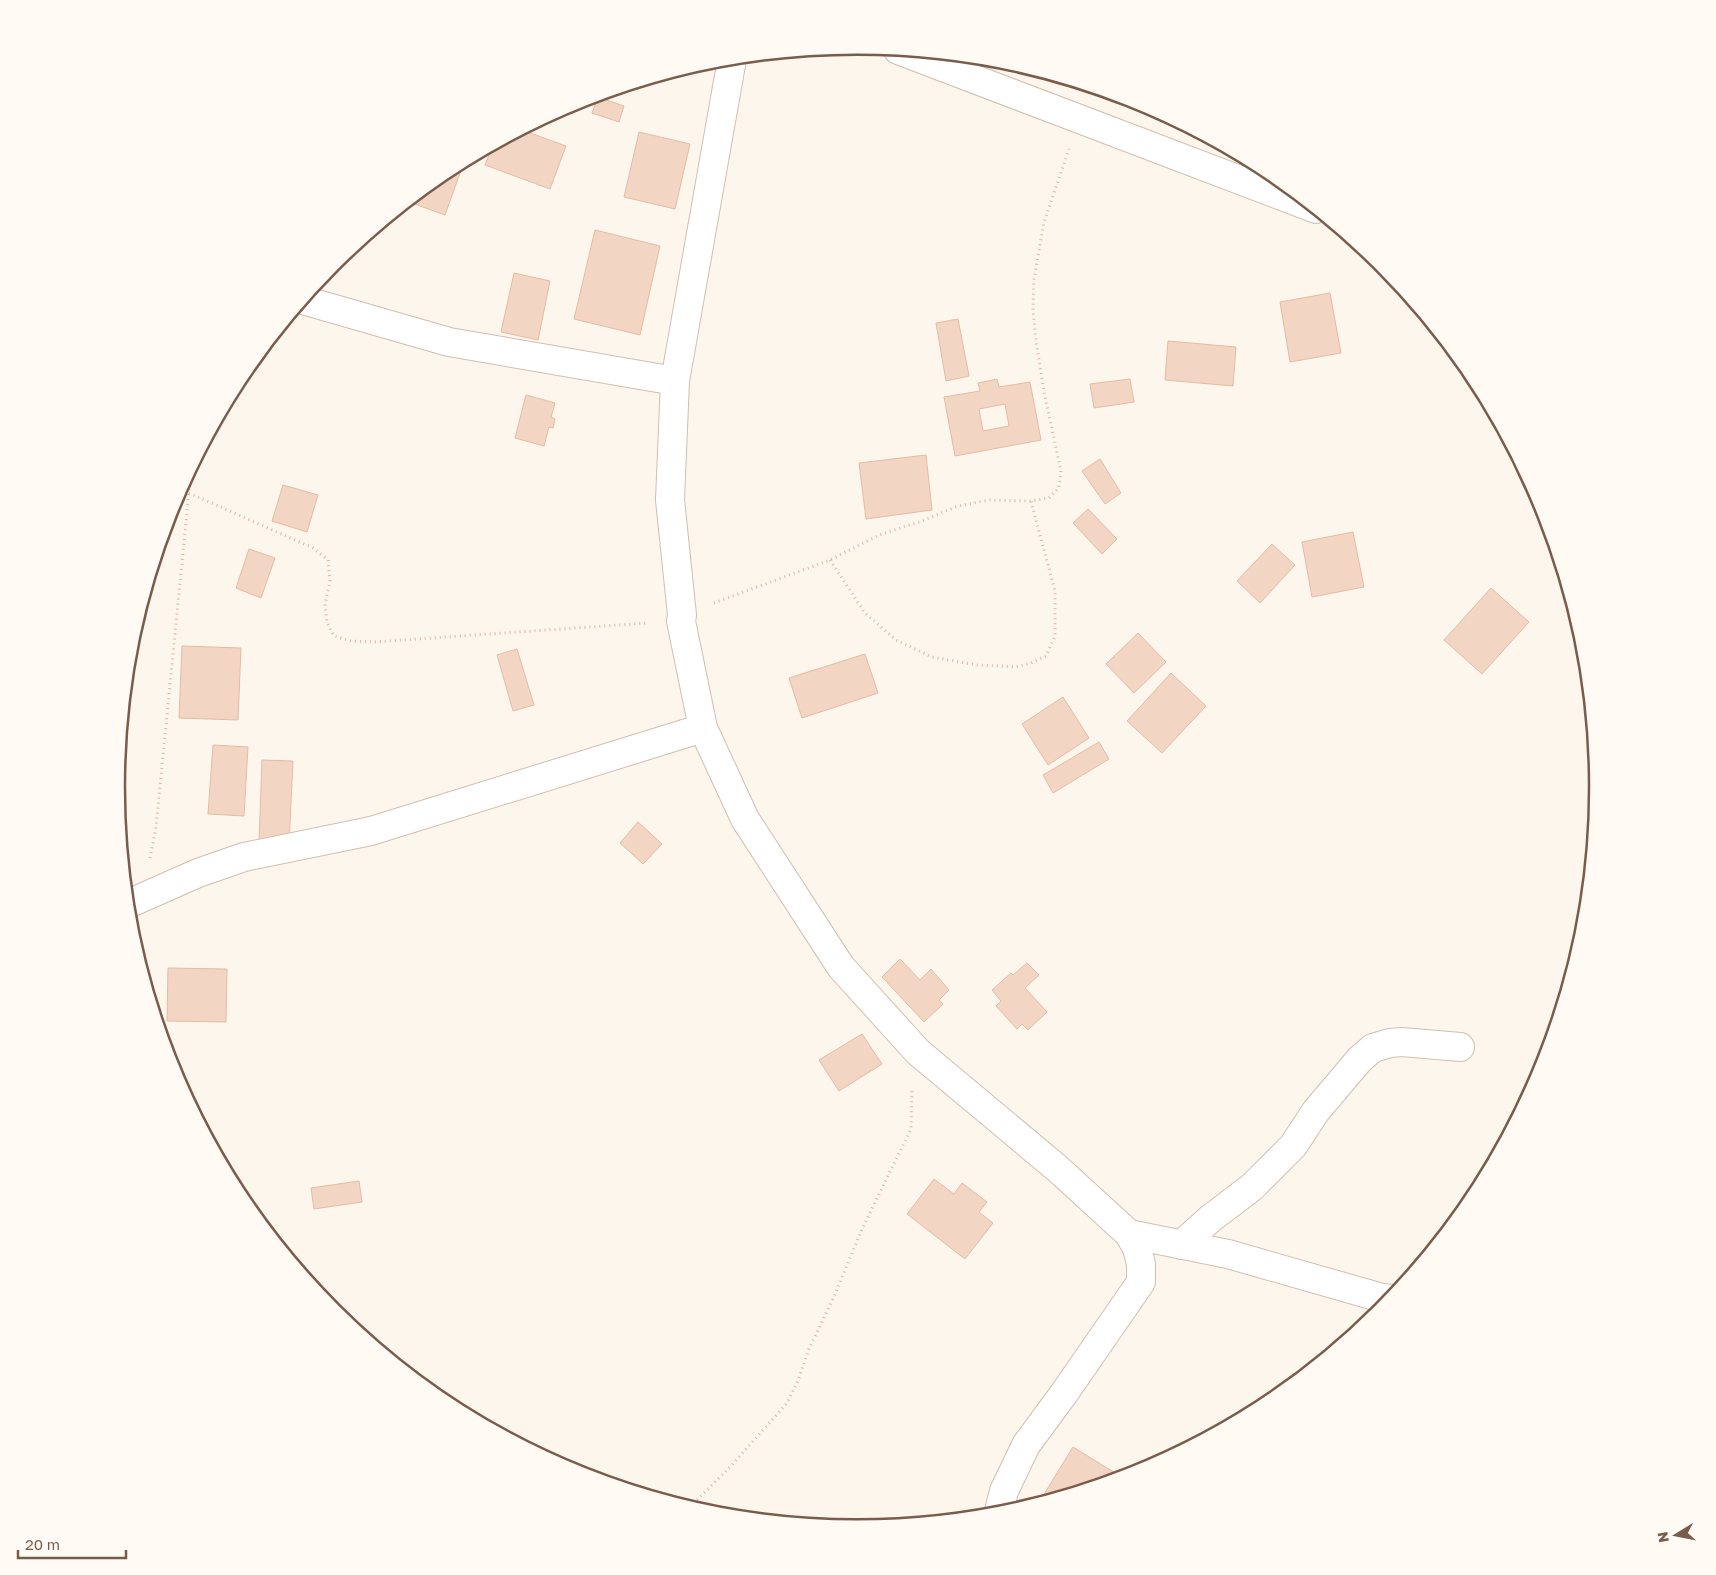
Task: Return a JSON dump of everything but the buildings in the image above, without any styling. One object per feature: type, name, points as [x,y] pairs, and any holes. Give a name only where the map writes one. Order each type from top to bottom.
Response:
[{"type":"street","points":[[919,58],[1300,203]]},
{"type":"street","points":[[731,66],[675,381],[670,500],[682,618],[703,728],[745,819],[841,967],[918,1052],[1044,1157],[1129,1234],[1137,1248],[1141,1264],[1141,1282],[1082,1369],[1026,1446],[1004,1491],[1000,1506]]},
{"type":"street","points":[[310,302],[449,342],[675,381]]},
{"type":"street","points":[[135,901],[198,873],[244,857],[371,831],[703,728]]},
{"type":"street","points":[[1181,1245],[1210,1219],[1252,1187],[1293,1146],[1316,1111],[1360,1058],[1372,1048],[1402,1042],[1460,1047]]},
{"type":"street","points":[[1129,1234],[1228,1254],[1383,1298]]},
{"type":"path","points":[[189,494],[313,548],[328,560],[330,581],[325,604],[327,623],[334,636],[374,642],[682,618],[830,560],[879,536],[958,506],[989,500],[1031,501],[1049,498],[1059,488],[1061,471],[1044,392],[1036,340],[1034,279],[1044,222],[1078,120]]},
{"type":"path","points":[[150,859],[156,827],[189,489]]},
{"type":"path","points":[[830,560],[865,613],[896,640],[932,657],[977,665],[1016,667],[1031,663],[1046,656],[1055,636],[1055,591],[1031,501]]},
{"type":"path","points":[[696,1501],[731,1466],[787,1402],[798,1381],[808,1351],[833,1299],[862,1229],[911,1130],[912,1079],[918,1052]]}]
